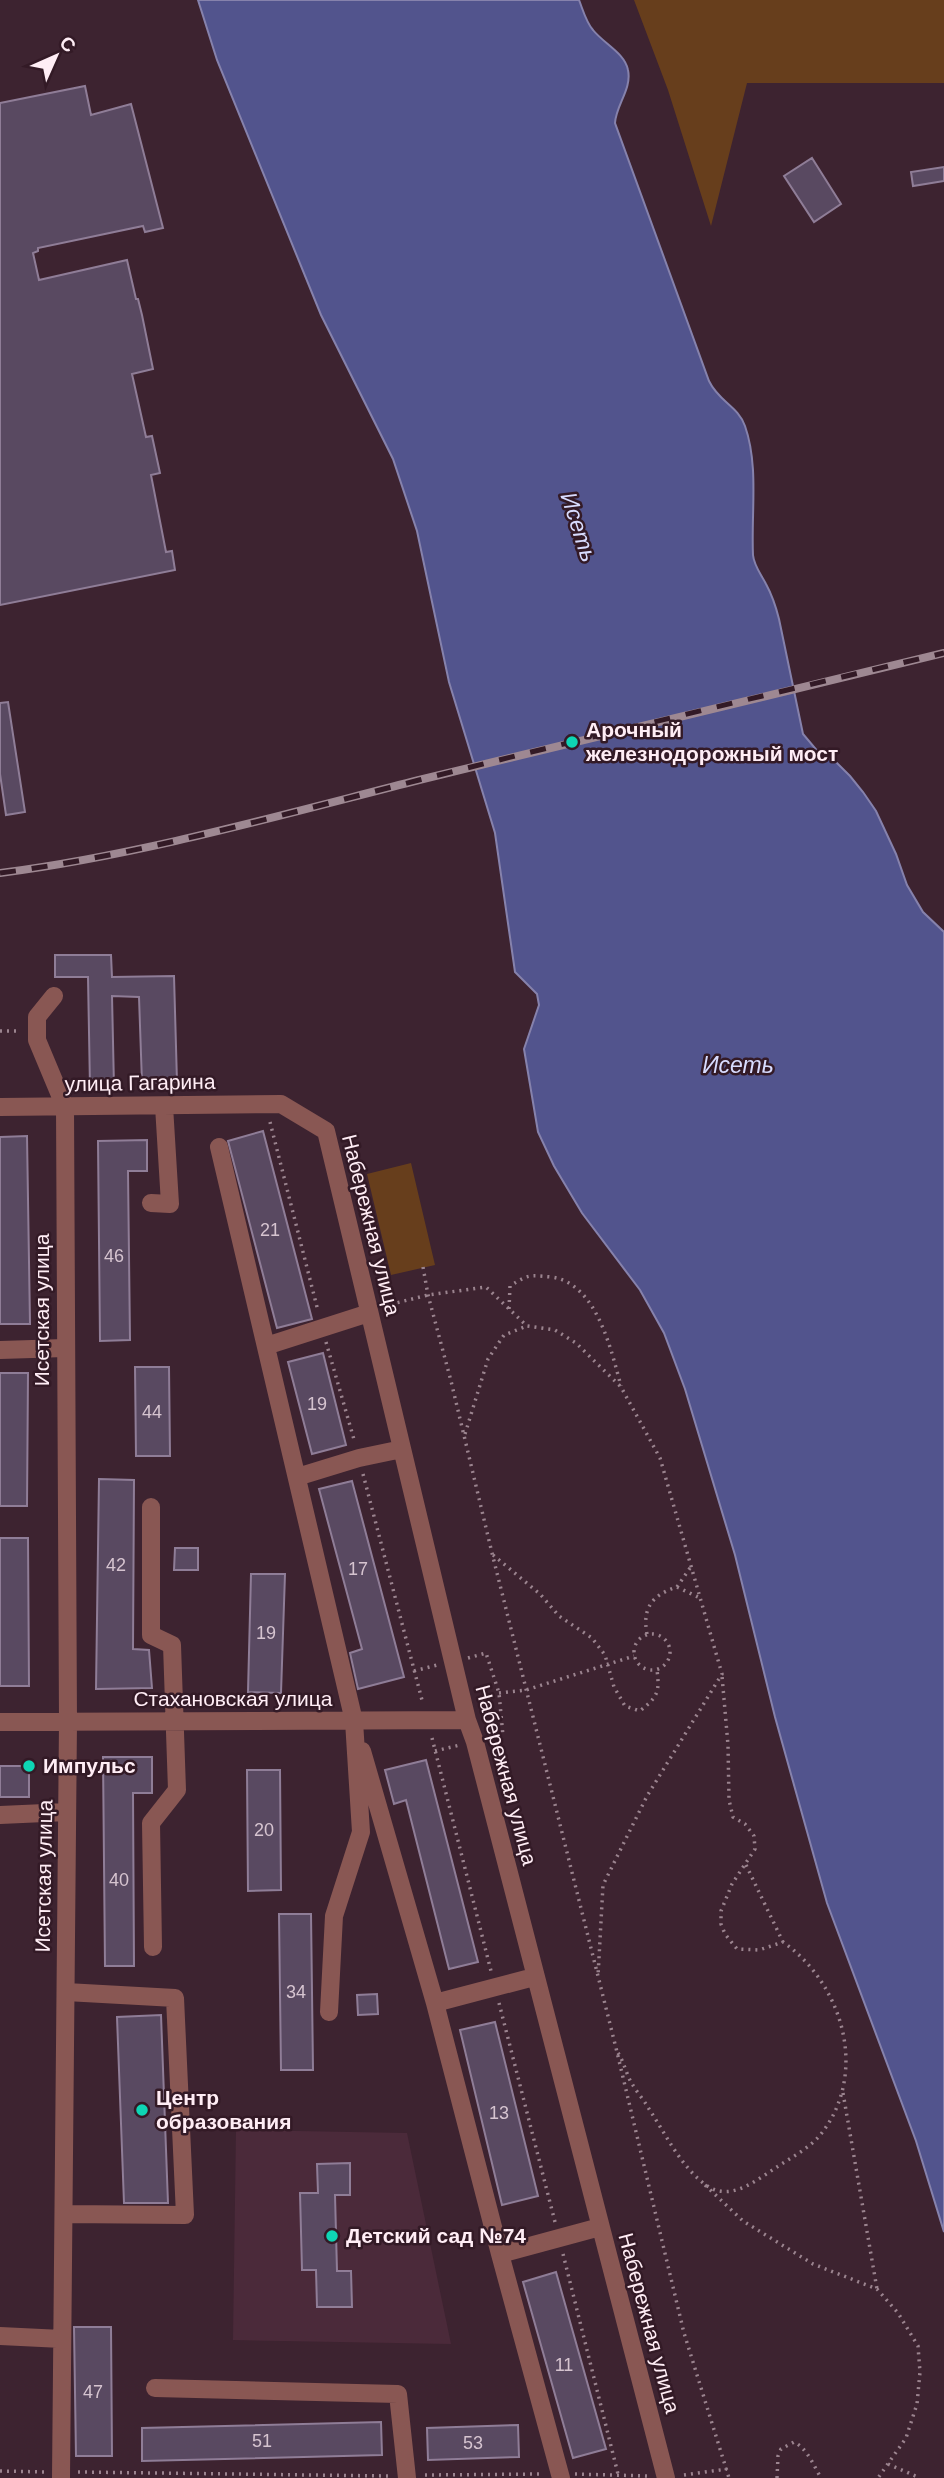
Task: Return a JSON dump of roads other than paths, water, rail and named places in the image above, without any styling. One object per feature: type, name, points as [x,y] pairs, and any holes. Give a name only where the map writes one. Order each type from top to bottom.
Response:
[{"type":"street","points":[[54,996],[37,1017],[37,1040],[65,1107]]},
{"type":"street","name":"улица Гагарина","points":[[0,1107],[281,1104]]},
{"type":"street","name":"Набережная улица","points":[[281,1104],[326,1132],[467,1720],[475,1742],[666,2477]]},
{"type":"street","points":[[150,1203],[170,1204],[164,1105]]},
{"type":"street","name":"Исетская улица","points":[[61,2475],[68,1722],[65,1107]]},
{"type":"street","points":[[219,1147],[354,1721],[435,2003],[560,2476]]},
{"type":"street","points":[[266,1346],[369,1311]]},
{"type":"street","points":[[0,1350],[65,1348]]},
{"type":"street","points":[[297,1477],[359,1458],[402,1449]]},
{"type":"street","points":[[151,1507],[151,1636],[173,1645],[177,1790],[151,1823],[153,1947]]},
{"type":"street","name":"Стахановская улица","points":[[0,1722],[467,1720]]},
{"type":"street","points":[[329,2012],[334,1916],[360,1832],[354,1721]]},
{"type":"street","points":[[0,1815],[67,1812]]},
{"type":"street","points":[[435,2003],[534,1977]]},
{"type":"street","points":[[64,2214],[185,2215],[175,1998],[66,1992]]},
{"type":"street","points":[[500,2253],[600,2227]]},
{"type":"street","points":[[0,2336],[62,2339]]},
{"type":"street","points":[[155,2388],[398,2394],[407,2477]]},
{"type":"water","name":"Исеть","points":[[198,0],[579,0],[591,27],[626,64],[628,84],[615,123],[709,381],[738,413],[745,426],[752,457],[754,559],[778,615],[803,734],[819,753],[837,763],[863,792],[876,811],[907,885],[923,912],[944,932],[944,2232],[916,2141],[827,1903],[775,1717],[735,1555],[685,1389],[664,1333],[640,1290],[582,1213],[554,1166],[538,1132],[524,1049],[539,1005],[537,994],[515,972],[495,833],[449,682],[417,531],[393,459],[321,315],[217,60]]},
{"type":"railway","points":[[0,873],[105,856],[210,833],[550,747],[944,653]]},
{"type":"place","name":"Арочный железнодорожный мост","points":[[572,742]]},
{"type":"place","name":"Импульс","points":[[29,1766]]},
{"type":"place","name":"Центр образования","points":[[142,2110]]},
{"type":"place","name":"Детский сад №74","points":[[332,2236]]}]
